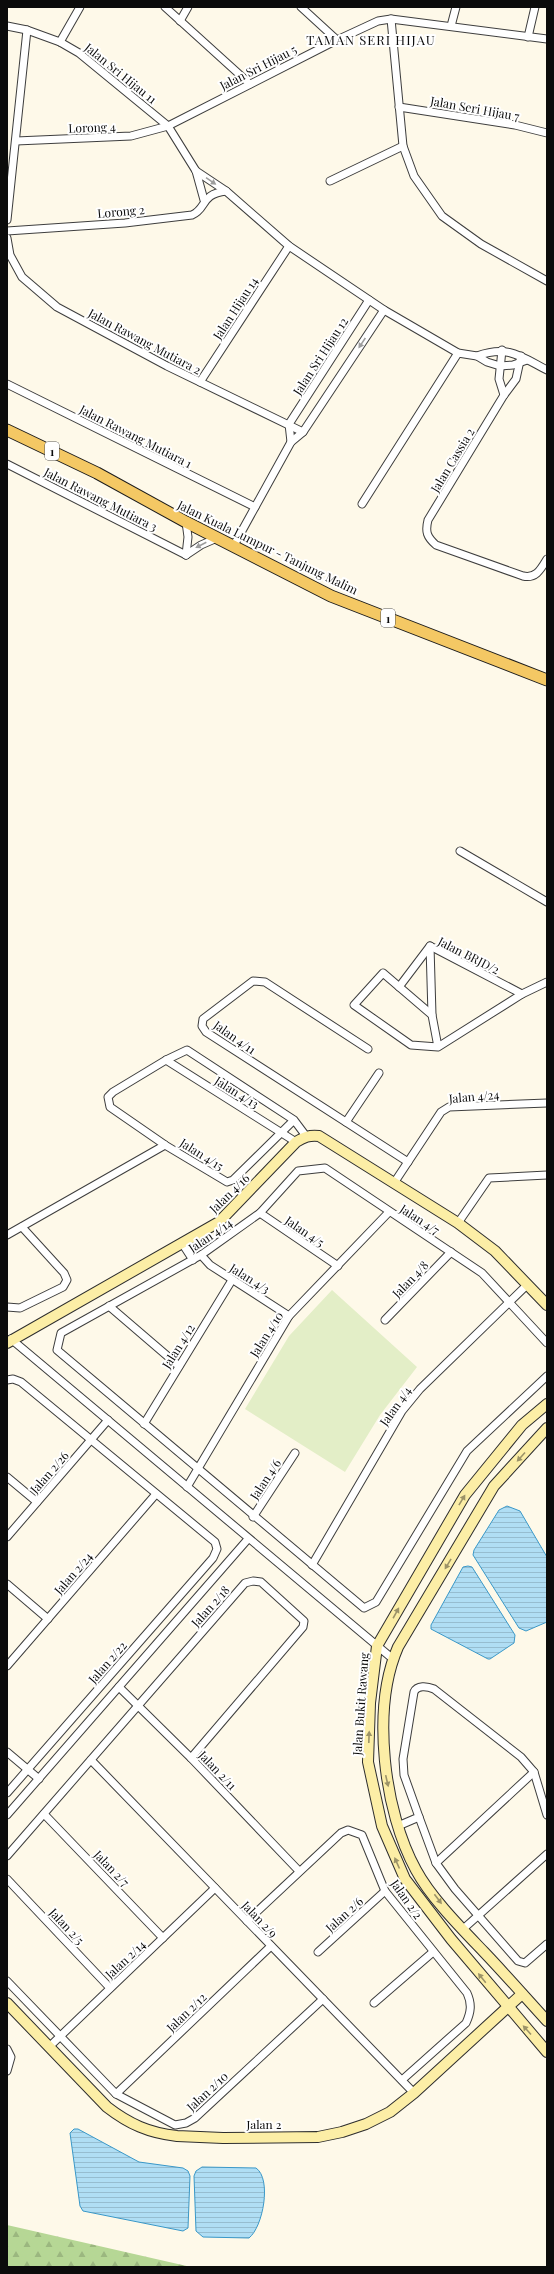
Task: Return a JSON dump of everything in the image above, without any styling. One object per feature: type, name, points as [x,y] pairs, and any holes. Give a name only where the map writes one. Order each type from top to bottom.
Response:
[{"type":"main road","name":"Jalan Kuala Lumpur - Tanjung Malim","points":[[7,430],[97,473],[233,547],[331,596],[547,680]]},
{"type":"street","points":[[60,42],[80,7]]},
{"type":"street","points":[[165,7],[250,84]]},
{"type":"street","points":[[180,21],[188,7]]},
{"type":"street","points":[[301,7],[337,40]]},
{"type":"street","points":[[451,26],[456,7]]},
{"type":"street","points":[[528,37],[535,7]]},
{"type":"street","points":[[392,19],[403,146],[414,176],[442,216],[480,244],[547,281]]},
{"type":"street","name":"Jalan Sri Hijau 5","points":[[168,126],[337,40],[378,21],[392,19],[547,39]]},
{"type":"street","name":"Jalan Sri Hijau 11","points":[[7,26],[27,30],[60,42],[79,53],[168,126],[196,171],[204,200]]},
{"type":"street","points":[[7,220],[27,30]]},
{"type":"street","name":"Jalan Seri Hijau 7","points":[[399,106],[515,125],[547,133]]},
{"type":"street","name":"Lorong 4","points":[[16,141],[131,136],[168,126]]},
{"type":"street","points":[[330,181],[403,146]]},
{"type":"street","name":"Jalan Sri Hijau 11","points":[[196,171],[226,191],[288,246],[384,310],[458,353]]},
{"type":"street","name":"Lorong 2","points":[[7,231],[125,223],[192,215],[196,213],[204,200],[211,194],[226,191]]},
{"type":"street","name":"Jalan Rawang Mutiara 2","points":[[7,238],[10,255],[22,277],[57,307],[200,382],[303,432]]},
{"type":"street","name":"Jalan Hijau 14","points":[[200,382],[288,246]]},
{"type":"street","name":"Jalan Sri Hijau 12","points":[[289,424],[369,300]]},
{"type":"street","points":[[233,547],[291,442],[303,432],[384,310]]},
{"type":"street","points":[[477,356],[502,350],[524,358],[547,370]]},
{"type":"street","points":[[502,350],[498,379],[504,395]]},
{"type":"street","points":[[362,504],[458,353],[477,356],[487,362],[500,366],[519,364],[524,358]]},
{"type":"street","name":"Jalan Cassia 2","points":[[519,364],[516,379],[504,395],[428,520],[426,529],[428,538],[436,544],[527,577],[537,574],[547,559]]},
{"type":"street","name":"Jalan Rawang Mutiara 1","points":[[7,384],[255,507]]},
{"type":"street","points":[[289,424],[291,442]]},
{"type":"street","name":"Jalan Rawang Mutiara 3","points":[[7,464],[186,555]]},
{"type":"street","points":[[186,522],[188,537],[186,555]]},
{"type":"street","points":[[186,555],[201,544],[217,538]]},
{"type":"street","points":[[460,851],[547,902]]},
{"type":"street","points":[[430,946],[432,1015],[438,1047]]},
{"type":"street","name":"Jalan BRJD/2","points":[[399,987],[430,946],[522,994]]},
{"type":"street","points":[[432,1015],[383,973],[354,1005],[410,1045],[438,1047],[522,994],[547,982]]},
{"type":"street","name":"Jalan 4/11","points":[[368,1049],[265,982],[253,981],[203,1019],[202,1026],[206,1032],[408,1162]]},
{"type":"street","points":[[166,1060],[187,1050],[294,1120],[306,1136],[319,1136],[458,1223],[495,1251],[547,1305]]},
{"type":"street","name":"Jalan 4/15","points":[[166,1060],[113,1092],[108,1097],[108,1104],[110,1107],[165,1145],[229,1182],[294,1120]]},
{"type":"street","name":"Jalan 4/13","points":[[166,1060],[296,1142]]},
{"type":"street","points":[[346,1122],[379,1074]]},
{"type":"street","name":"Jalan 4/24","points":[[394,1183],[441,1112],[449,1107],[547,1103]]},
{"type":"street","name":"Jalan 4/16","points":[[9,1341],[219,1222],[296,1142],[306,1136]]},
{"type":"street","points":[[7,1235],[165,1145]]},
{"type":"street","name":"Jalan 4/7","points":[[312,1169],[325,1168],[482,1273],[547,1342]]},
{"type":"street","name":"Jalan 4/14","points":[[144,1424],[57,1350],[61,1333],[201,1255],[260,1213],[298,1171],[312,1169]]},
{"type":"street","points":[[458,1223],[489,1178],[547,1175]]},
{"type":"street","name":"Jalan 4/10","points":[[187,1487],[289,1316],[389,1212]]},
{"type":"street","name":"Jalan 4/5","points":[[260,1213],[338,1266]]},
{"type":"street","points":[[7,1307],[20,1308],[63,1287],[67,1280],[64,1273],[22,1227]]},
{"type":"street","points":[[182,1243],[193,1260]]},
{"type":"street","name":"Jalan 4/8","points":[[385,1320],[451,1252]]},
{"type":"street","name":"Jalan 4/3","points":[[201,1255],[210,1265],[289,1316]]},
{"type":"street","name":"Jalan 4/12","points":[[144,1424],[232,1280]]},
{"type":"street","name":"Jalan 4/4","points":[[312,1565],[402,1411],[420,1389],[528,1284]]},
{"type":"street","points":[[109,1306],[179,1366]]},
{"type":"street","points":[[9,1341],[108,1420],[248,1539],[393,1659]]},
{"type":"street","points":[[144,1424],[364,1608],[376,1602],[467,1452],[547,1376]]},
{"type":"street","points":[[7,1380],[13,1379],[21,1382],[156,1494]]},
{"type":"street","name":"Jalan Bukit Rawang","points":[[547,1404],[518,1430],[465,1495],[377,1646],[370,1703],[368,1762],[382,1826],[397,1864],[416,1897],[507,2008],[547,2052]]},
{"type":"street","name":"Jalan 2/26","points":[[7,1537],[108,1420]]},
{"type":"street","name":"Jalan Bukit Rawang","points":[[547,1428],[494,1486],[393,1659],[383,1724],[384,1768],[398,1826],[416,1871],[462,1930],[547,2021]]},
{"type":"street","name":"Jalan 4/6","points":[[253,1516],[295,1453]]},
{"type":"street","points":[[7,1477],[37,1502]]},
{"type":"street","name":"Jalan 2/22","points":[[7,1793],[213,1558],[216,1548],[215,1542],[156,1494]]},
{"type":"street","name":"Jalan 2/24","points":[[7,1666],[156,1494]]},
{"type":"street","points":[[7,1815],[248,1539]]},
{"type":"street","name":"Jalan 2/18","points":[[139,1705],[245,1583],[253,1581],[261,1582],[304,1621],[303,1627],[191,1758]]},
{"type":"street","points":[[7,1584],[48,1619]]},
{"type":"street","name":"Jalan 2/11","points":[[119,1687],[139,1705],[191,1758],[299,1871]]},
{"type":"street","points":[[547,1815],[534,1772],[521,1757],[434,1689],[418,1687],[414,1692],[403,1759],[404,1775],[436,1863],[478,1916],[520,1962],[528,1961],[547,1944]]},
{"type":"street","points":[[7,1856],[139,1705]]},
{"type":"street","points":[[7,1752],[38,1779]]},
{"type":"street","name":"Jalan 2/9","points":[[91,1760],[414,2093]]},
{"type":"street","points":[[436,1863],[534,1772]]},
{"type":"street","name":"Jalan 2/7","points":[[44,1814],[164,1938]]},
{"type":"street","points":[[398,1826],[419,1817]]},
{"type":"street","name":"Jalan 2/2","points":[[247,1921],[341,1833],[348,1830],[355,1831],[362,1835],[366,1841],[385,1891],[433,1952],[468,1993],[471,2001],[470,2013],[466,2023],[402,2080]]},
{"type":"street","points":[[462,1930],[547,1854]]},
{"type":"street","name":"Jalan 2/5","points":[[7,1879],[110,1988]]},
{"type":"street","name":"Jalan 2/14","points":[[49,2046],[216,1888]]},
{"type":"street","name":"Jalan 2/6","points":[[318,1952],[385,1891]]},
{"type":"street","name":"Jalan 2/12","points":[[116,2094],[272,1946]]},
{"type":"street","points":[[374,2003],[433,1952]]},
{"type":"street","name":"Jalan 2/10","points":[[7,1981],[116,2094],[175,2124],[190,2122],[323,1999]]},
{"type":"street","name":"Jalan 2","points":[[7,2003],[107,2107],[125,2121],[158,2134],[223,2138],[318,2137],[342,2132],[366,2124],[390,2112],[414,2093],[522,1994]]},
{"type":"street","points":[[7,2049],[11,2057],[7,2071]]},
{"type":"green space","points":[[332,1290],[417,1367],[380,1415],[345,1472],[245,1409],[289,1336]]},
{"type":"green space","points":[[7,2225],[191,2267],[7,2267]]},
{"type":"water","points":[[507,1506],[520,1511],[547,1557],[547,1622],[526,1631],[519,1628],[473,1555],[474,1550],[499,1510]]},
{"type":"water","points":[[463,1567],[472,1567],[515,1635],[514,1643],[490,1659],[431,1629],[431,1625]]},
{"type":"water","points":[[74,2129],[78,2129],[139,2162],[183,2168],[188,2171],[190,2176],[188,2228],[183,2231],[83,2211],[80,2206],[70,2133]]},
{"type":"water","points":[[202,2167],[256,2168],[261,2174],[265,2192],[262,2214],[254,2232],[249,2238],[203,2237],[196,2231],[194,2176],[196,2171]]},
{"type":"district","name":"TAMAN SERI HIJAU","points":[[371,39]]}]
